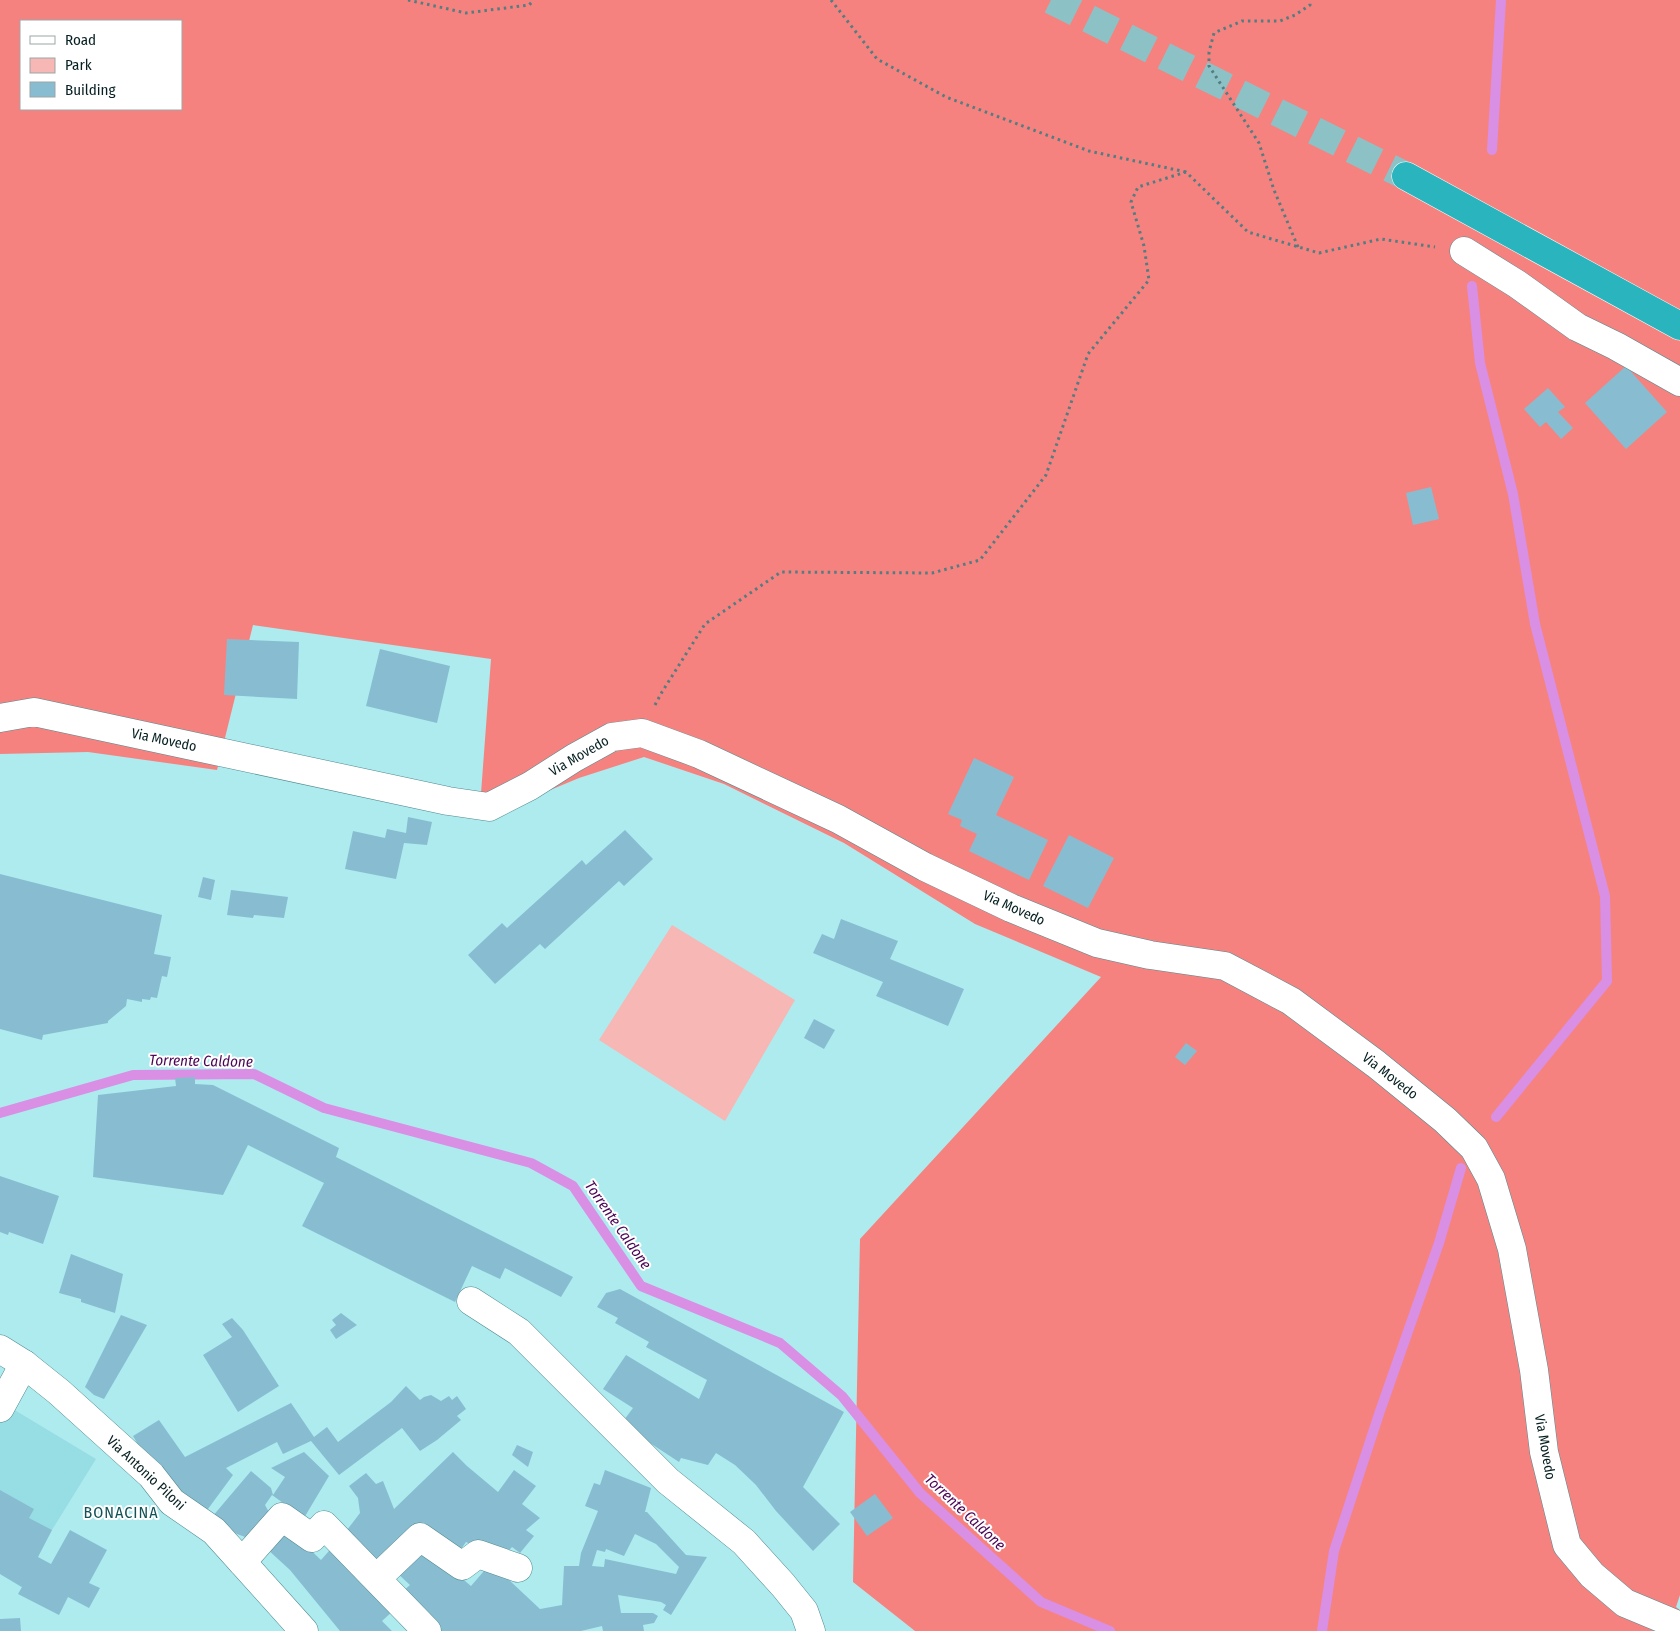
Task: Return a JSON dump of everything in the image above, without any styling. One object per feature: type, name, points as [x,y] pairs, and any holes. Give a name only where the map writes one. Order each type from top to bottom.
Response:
[{"type":"highway","points":[[1406,176],[1680,326]]},
{"type":"street","points":[[1464,252],[1518,284],[1577,327],[1616,346],[1680,382]]},
{"type":"street","name":"Via Movedo","points":[[0,718],[34,712],[448,801],[490,807],[530,786],[612,736],[642,733],[699,754],[838,819],[925,867],[1011,908],[1098,943],[1150,955],[1225,966],[1291,1001],[1376,1064],[1445,1120],[1474,1148],[1491,1179],[1512,1249],[1534,1370],[1544,1452],[1567,1545],[1592,1575],[1625,1603],[1680,1626]]},
{"type":"street","points":[[471,1300],[519,1332],[668,1481],[744,1542],[784,1585],[804,1611],[811,1631]]},
{"type":"street","name":"Via Antonio Piloni","points":[[0,1349],[24,1364],[150,1475],[172,1502],[214,1531],[304,1631]]},
{"type":"street","points":[[0,1408],[24,1364]]},
{"type":"street","points":[[242,1562],[282,1517],[312,1538],[324,1525],[427,1631]]},
{"type":"street","points":[[377,1578],[420,1537],[462,1566],[478,1554],[518,1568]]},
{"type":"path","points":[[408,0],[466,13],[529,5],[534,0]]},
{"type":"path","points":[[831,0],[877,59],[946,97],[1089,151],[1186,172],[1248,232],[1319,253],[1381,239],[1464,252]]},
{"type":"path","points":[[1298,247],[1274,190],[1259,143],[1209,66],[1209,52],[1214,33],[1242,21],[1280,21],[1295,15],[1310,5],[1310,0]]},
{"type":"path","points":[[642,733],[662,692],[705,624],[781,572],[932,573],[980,560],[1046,475],[1088,354],[1149,280],[1144,246],[1131,202],[1138,187],[1186,172]]},
{"type":"shaded area","points":[[0,0],[1680,0],[1680,1595],[1676,1607],[1680,1610],[1680,1631],[915,1631],[853,1582],[860,1239],[1101,977],[975,924],[844,843],[724,784],[644,757],[579,778],[479,820],[491,659],[253,625],[217,770],[88,752],[0,754]]},
{"type":"shaded area","points":[[8,1406],[96,1459],[52,1530],[21,1587],[0,1574],[0,1422]]},
{"type":"green space","points":[[672,925],[795,1000],[725,1121],[599,1040]]},
{"type":"building","points":[[1626,366],[1667,412],[1626,449],[1585,403]]},
{"type":"building","points":[[1548,388],[1565,407],[1558,412],[1573,428],[1561,439],[1546,422],[1540,427],[1524,409]]},
{"type":"building","points":[[1431,487],[1439,519],[1413,525],[1406,493]]},
{"type":"building","points":[[227,639],[299,642],[297,699],[224,695]]},
{"type":"building","points":[[380,649],[450,666],[437,723],[366,706]]},
{"type":"building","points":[[974,758],[1014,777],[996,815],[1048,840],[1029,880],[969,851],[977,834],[960,826],[962,820],[948,814]]},
{"type":"building","points":[[408,817],[432,822],[427,845],[404,843],[396,879],[345,869],[353,831],[385,838],[387,829],[406,833]]},
{"type":"building","points":[[625,830],[653,859],[624,886],[619,881],[545,949],[540,944],[495,984],[468,955],[502,923],[507,928],[582,860],[586,865]]},
{"type":"building","points":[[1069,835],[1114,858],[1088,908],[1043,886]]},
{"type":"building","points":[[0,874],[162,915],[154,954],[171,957],[167,977],[162,976],[157,998],[151,997],[150,1000],[142,999],[142,1002],[127,999],[126,1006],[108,1023],[43,1035],[42,1040],[0,1029]]},
{"type":"building","points":[[203,877],[215,880],[211,900],[198,897]]},
{"type":"building","points":[[231,890],[288,897],[284,918],[254,915],[253,918],[227,915]]},
{"type":"building","points":[[841,919],[898,941],[890,959],[964,989],[948,1026],[876,996],[883,982],[813,953],[822,934],[834,939]]},
{"type":"building","points":[[814,1019],[835,1030],[824,1049],[804,1038]]},
{"type":"building","points":[[1186,1043],[1197,1051],[1185,1065],[1175,1057]]},
{"type":"building","points":[[195,1077],[195,1084],[213,1085],[339,1148],[336,1157],[573,1277],[561,1297],[505,1268],[500,1279],[472,1266],[455,1302],[302,1226],[324,1183],[248,1145],[223,1195],[93,1177],[98,1095],[176,1086],[175,1078]]},
{"type":"building","points":[[0,1176],[59,1196],[43,1244],[9,1232],[8,1235],[0,1232]]},
{"type":"building","points":[[71,1254],[123,1274],[115,1313],[81,1302],[81,1299],[59,1293]]},
{"type":"building","points":[[620,1289],[844,1412],[803,1487],[840,1524],[813,1551],[776,1511],[756,1485],[735,1465],[716,1453],[708,1465],[681,1458],[679,1462],[621,1424],[633,1408],[603,1389],[626,1355],[699,1399],[707,1380],[646,1347],[649,1342],[615,1323],[618,1318],[597,1307],[606,1293]]},
{"type":"building","points":[[341,1313],[357,1325],[336,1339],[330,1330],[336,1325],[332,1320]]},
{"type":"building","points":[[121,1315],[147,1325],[104,1399],[94,1395],[85,1387]]},
{"type":"building","points":[[232,1318],[243,1330],[279,1386],[238,1412],[203,1355],[232,1337],[222,1324]]},
{"type":"building","points":[[406,1386],[420,1400],[431,1395],[441,1401],[449,1396],[452,1400],[457,1396],[466,1409],[457,1416],[461,1420],[420,1451],[402,1428],[339,1475],[311,1441],[283,1454],[277,1442],[226,1468],[233,1475],[205,1513],[150,1465],[133,1436],[159,1420],[185,1457],[291,1403],[314,1437],[327,1427],[338,1442],[391,1402]]},
{"type":"building","points":[[517,1445],[533,1452],[528,1467],[512,1455]]},
{"type":"building","points":[[304,1452],[329,1476],[304,1518],[272,1495],[265,1505],[276,1525],[298,1538],[321,1560],[360,1513],[358,1498],[349,1486],[366,1473],[376,1484],[383,1481],[394,1509],[453,1452],[498,1492],[514,1470],[536,1486],[522,1504],[540,1518],[526,1530],[534,1536],[520,1553],[512,1547],[503,1557],[466,1542],[461,1549],[434,1537],[384,1560],[395,1609],[382,1621],[392,1631],[340,1631],[290,1570],[266,1548],[259,1542],[237,1534],[212,1517],[251,1471],[271,1488],[273,1495],[285,1477],[271,1468]]},
{"type":"building","points":[[605,1470],[651,1488],[645,1512],[686,1555],[707,1557],[671,1615],[663,1610],[666,1605],[661,1602],[618,1595],[621,1613],[653,1613],[658,1616],[654,1623],[643,1625],[644,1631],[603,1631],[602,1626],[581,1631],[440,1631],[401,1593],[410,1585],[396,1572],[421,1544],[471,1586],[490,1564],[540,1609],[562,1605],[564,1566],[579,1566],[581,1553],[598,1511],[585,1506],[594,1483],[600,1485]],"holes":[[[635,1534],[656,1544],[679,1567],[676,1574],[605,1559],[604,1567],[592,1566],[597,1550],[605,1552],[606,1549],[624,1556]]]},
{"type":"building","points":[[0,1490],[34,1509],[29,1518],[52,1530],[38,1557],[51,1564],[70,1530],[107,1550],[89,1583],[100,1588],[89,1608],[68,1597],[59,1615],[18,1594],[22,1587],[0,1574]]},
{"type":"building","points":[[875,1494],[893,1518],[867,1536],[850,1512]]},
{"type":"building","points":[[20,1618],[21,1631],[0,1631],[0,1619]]},
{"type":"waterway","points":[[1492,150],[1501,0]]},
{"type":"waterway","points":[[1472,286],[1480,363],[1513,494],[1535,624],[1605,896],[1607,981],[1496,1117]]},
{"type":"waterway","name":"Torrente Caldone","points":[[0,1113],[133,1075],[254,1074],[324,1108],[531,1163],[573,1186],[641,1286],[780,1343],[842,1396],[920,1493],[1041,1602],[1110,1631]]},
{"type":"waterway","points":[[1322,1631],[1334,1551],[1379,1414],[1439,1243],[1461,1168]]},
{"type":"tunnel","points":[[1051,0],[1406,176]]},
{"type":"district","name":"BONACINA","points":[[121,1512]]}]
